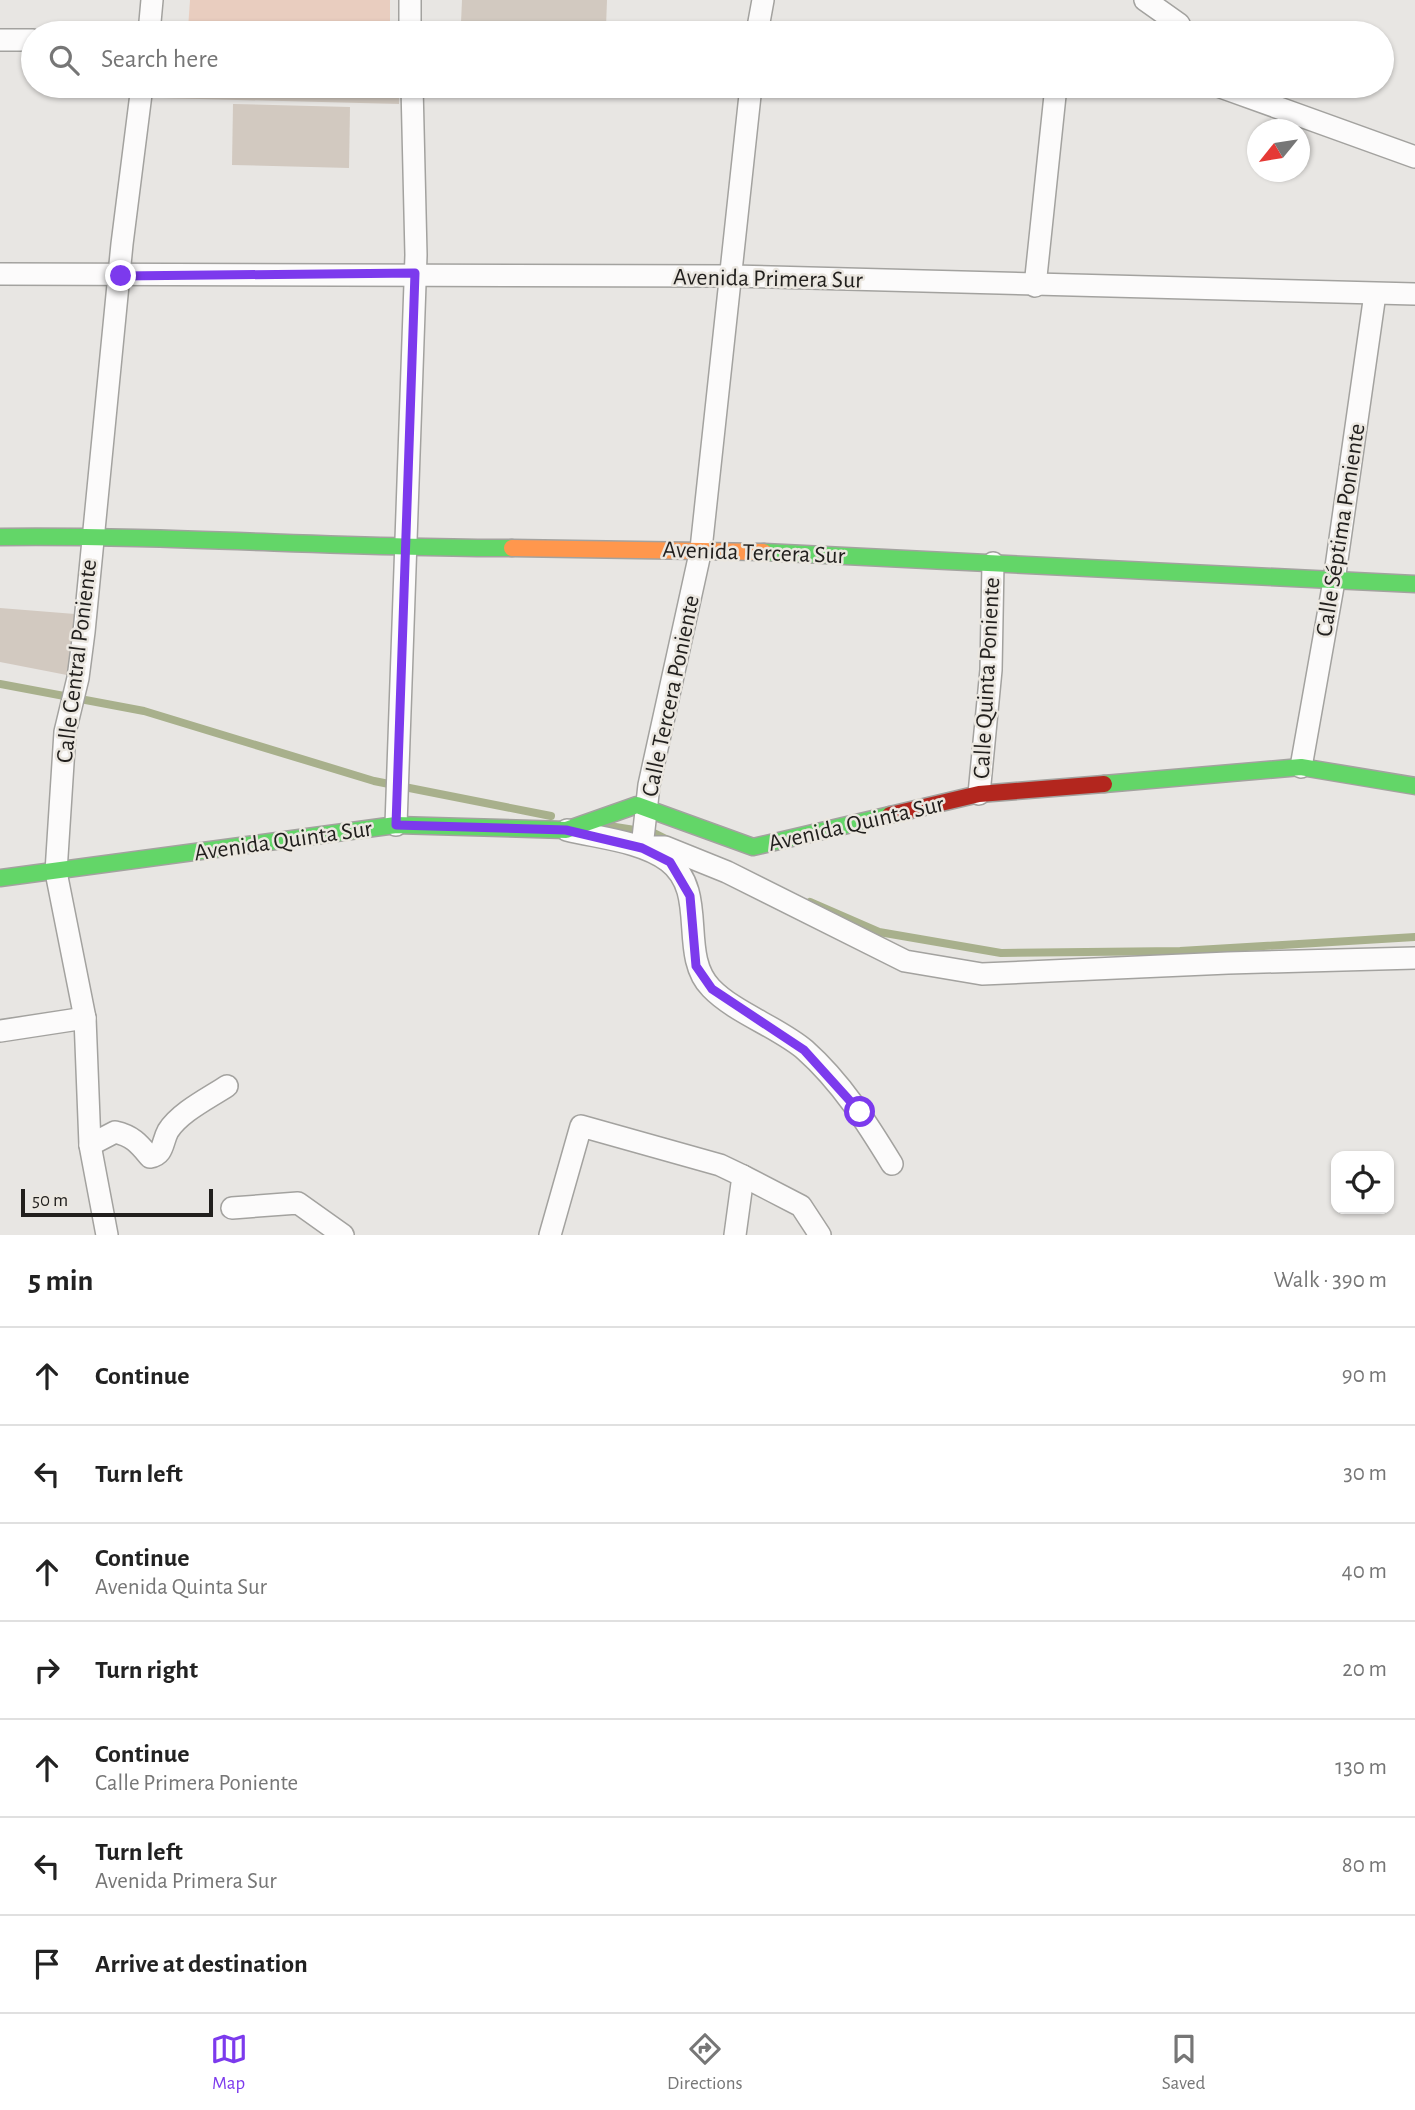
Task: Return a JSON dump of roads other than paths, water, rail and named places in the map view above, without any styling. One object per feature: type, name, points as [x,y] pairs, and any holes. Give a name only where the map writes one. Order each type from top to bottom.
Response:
[{"type":"street","points":[[150,21],[152,0]]},
{"type":"street","points":[[410,0],[410,21]]},
{"type":"street","points":[[759,21],[763,0]]},
{"type":"street","points":[[1145,0],[1171,21]]},
{"type":"street","points":[[0,40],[21,40]]},
{"type":"street","name":"Calle Central Poniente","points":[[107,1235],[90,1145],[85,1018],[56,872],[65,732],[78,678],[141,98]]},
{"type":"street","points":[[396,821],[415,273],[412,98]]},
{"type":"street","name":"Calle Tercera Poniente","points":[[641,844],[701,548],[750,98]]},
{"type":"street","points":[[1035,286],[1055,98]]},
{"type":"street","points":[[1251,98],[1415,157]]},
{"type":"street","name":"Avenida Primera Sur","points":[[0,274],[121,276],[415,273],[731,276],[1415,294]]},
{"type":"street","name":"Calle Séptima Poniente","points":[[1301,767],[1334,581],[1375,294]]},
{"type":"street","name":"Avenida Tercera Sur","points":[[0,537],[92,537],[405,548],[701,548],[1415,584]]},
{"type":"street","name":"Calle Quinta Poniente","points":[[979,794],[991,670],[993,563]]},
{"type":"street","name":"Avenida Quinta Sur","points":[[0,878],[396,821],[569,829],[637,805],[646,811],[753,847],[979,794],[1301,767],[1415,786]]},
{"type":"street","points":[[569,829],[664,847],[727,872],[905,961],[982,974],[1415,958]]},
{"type":"street","points":[[641,844],[670,862],[687,888],[696,966],[712,989],[804,1050],[860,1112],[892,1164]]},
{"type":"street","points":[[0,1031],[85,1018]]},
{"type":"street","points":[[90,1145],[115,1132],[140,1143],[150,1157],[154,1157],[161,1151],[169,1130],[227,1086]]},
{"type":"street","points":[[550,1235],[581,1126],[720,1165],[801,1206],[820,1235]]},
{"type":"street","points":[[735,1235],[743,1176]]},
{"type":"street","points":[[232,1208],[298,1203],[343,1235]]},
{"type":"waterway","points":[[0,684],[144,711],[374,781],[551,816]]},
{"type":"waterway","points":[[609,826],[654,833],[670,841]]},
{"type":"waterway","points":[[810,902],[879,932],[1001,953],[1180,951],[1415,937]]}]
